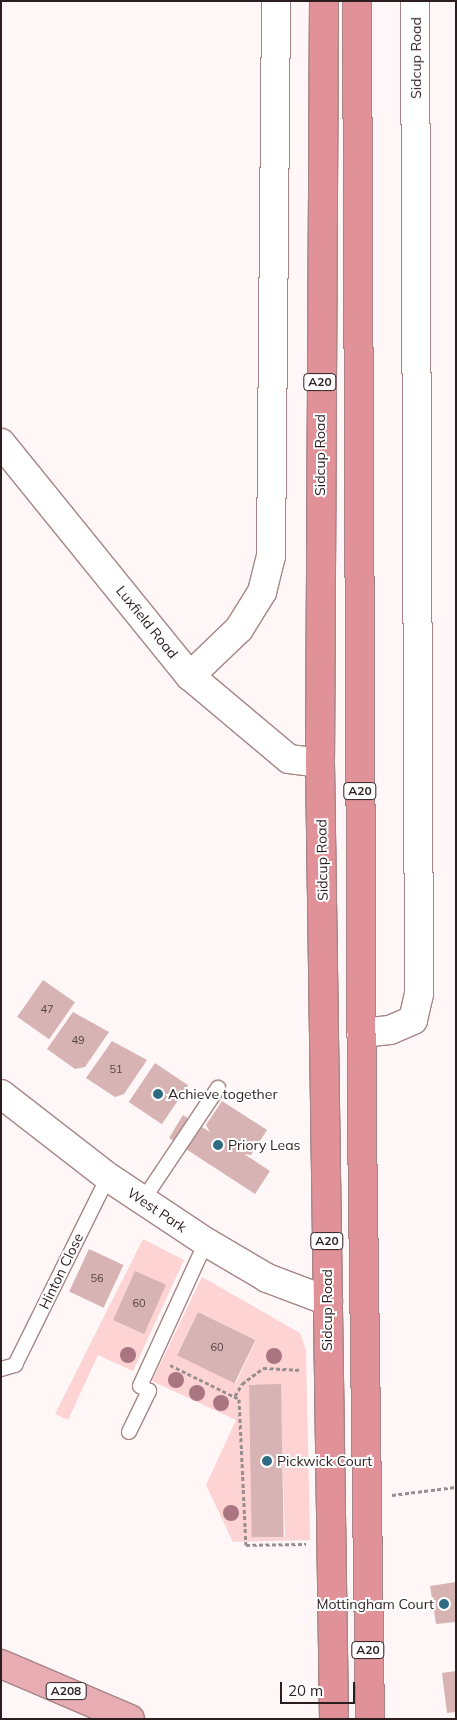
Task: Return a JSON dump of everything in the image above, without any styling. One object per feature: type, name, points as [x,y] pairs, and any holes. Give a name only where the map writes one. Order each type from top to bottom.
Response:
[{"type":"highway","name":"Sidcup Road","points":[[324,1],[320,763],[334,1719]]},
{"type":"highway","name":"A20","points":[[357,1],[361,1033],[370,1719]]},
{"type":"main road","name":"A208","points":[[1,1664],[130,1719]]},
{"type":"street","points":[[190,676],[239,629],[262,592],[271,556],[276,1]]},
{"type":"street","name":"Sidcup Road","points":[[361,1033],[390,1030],[413,1020],[419,994],[415,1]]},
{"type":"street","name":"Luxfield Road","points":[[1,443],[190,676],[289,759],[320,763]]},
{"type":"street","name":"West Park","points":[[1,1094],[108,1176],[206,1242],[267,1278],[328,1301]]},
{"type":"lane","points":[[143,1200],[218,1088]]},
{"type":"lane","name":"Hinton Close","points":[[8,1367],[108,1176]]},
{"type":"lane","points":[[129,1432],[149,1390],[140,1386],[206,1242]]},
{"type":"path","points":[[153,1357],[235,1396],[240,1405],[246,1545],[312,1544]]},
{"type":"path","points":[[235,1396],[242,1384],[263,1368],[303,1370]]},
{"type":"path","points":[[392,1495],[456,1487]]},
{"type":"shaded area","points":[[143,1239],[184,1260],[133,1371],[98,1355],[68,1420],[55,1414]],"holes":[[[166,1285],[143,1334],[112,1320]]]},
{"type":"shaded area","points":[[202,1277],[300,1333],[306,1350],[310,1540],[233,1542],[206,1485],[236,1420],[152,1381]],"holes":[[[198,1312],[256,1340],[236,1383],[177,1354]],[[280,1384],[285,1537],[254,1538],[249,1385]]]},
{"type":"building","points":[[43,980],[75,1002],[49,1039],[17,1017]]},
{"type":"building","points":[[73,1012],[109,1032],[85,1067],[75,1069],[47,1049]]},
{"type":"building","points":[[112,1041],[147,1060],[124,1094],[115,1097],[86,1078]]},
{"type":"building","name":"Achieve together","points":[[155,1063],[188,1085],[162,1124],[129,1102]]},
{"type":"building","name":"Priory Leas","points":[[222,1101],[267,1130],[251,1155],[244,1154],[270,1171],[255,1194],[169,1138],[183,1115],[210,1132],[206,1125]]},
{"type":"building","points":[[89,1249],[123,1265],[104,1308],[69,1292]]},
{"type":"building","points":[[135,1271],[166,1285],[144,1334],[113,1320]]},
{"type":"building","points":[[198,1312],[256,1340],[234,1383],[177,1355]]},
{"type":"building","name":"Pickwick Court","points":[[281,1384],[284,1537],[252,1538],[249,1385]]},
{"type":"building","name":"Mottingham Court","points":[[456,1582],[456,1622],[436,1624],[430,1586]]},
{"type":"building","points":[[456,1671],[456,1712],[447,1713],[442,1673]]},
{"type":"place","name":"Achieve together","points":[[158,1094]]},
{"type":"place","name":"Priory Leas","points":[[218,1145]]},
{"type":"place","name":"Pickwick Court","points":[[267,1461]]},
{"type":"place","name":"Mottingham Court","points":[[444,1604]]}]
